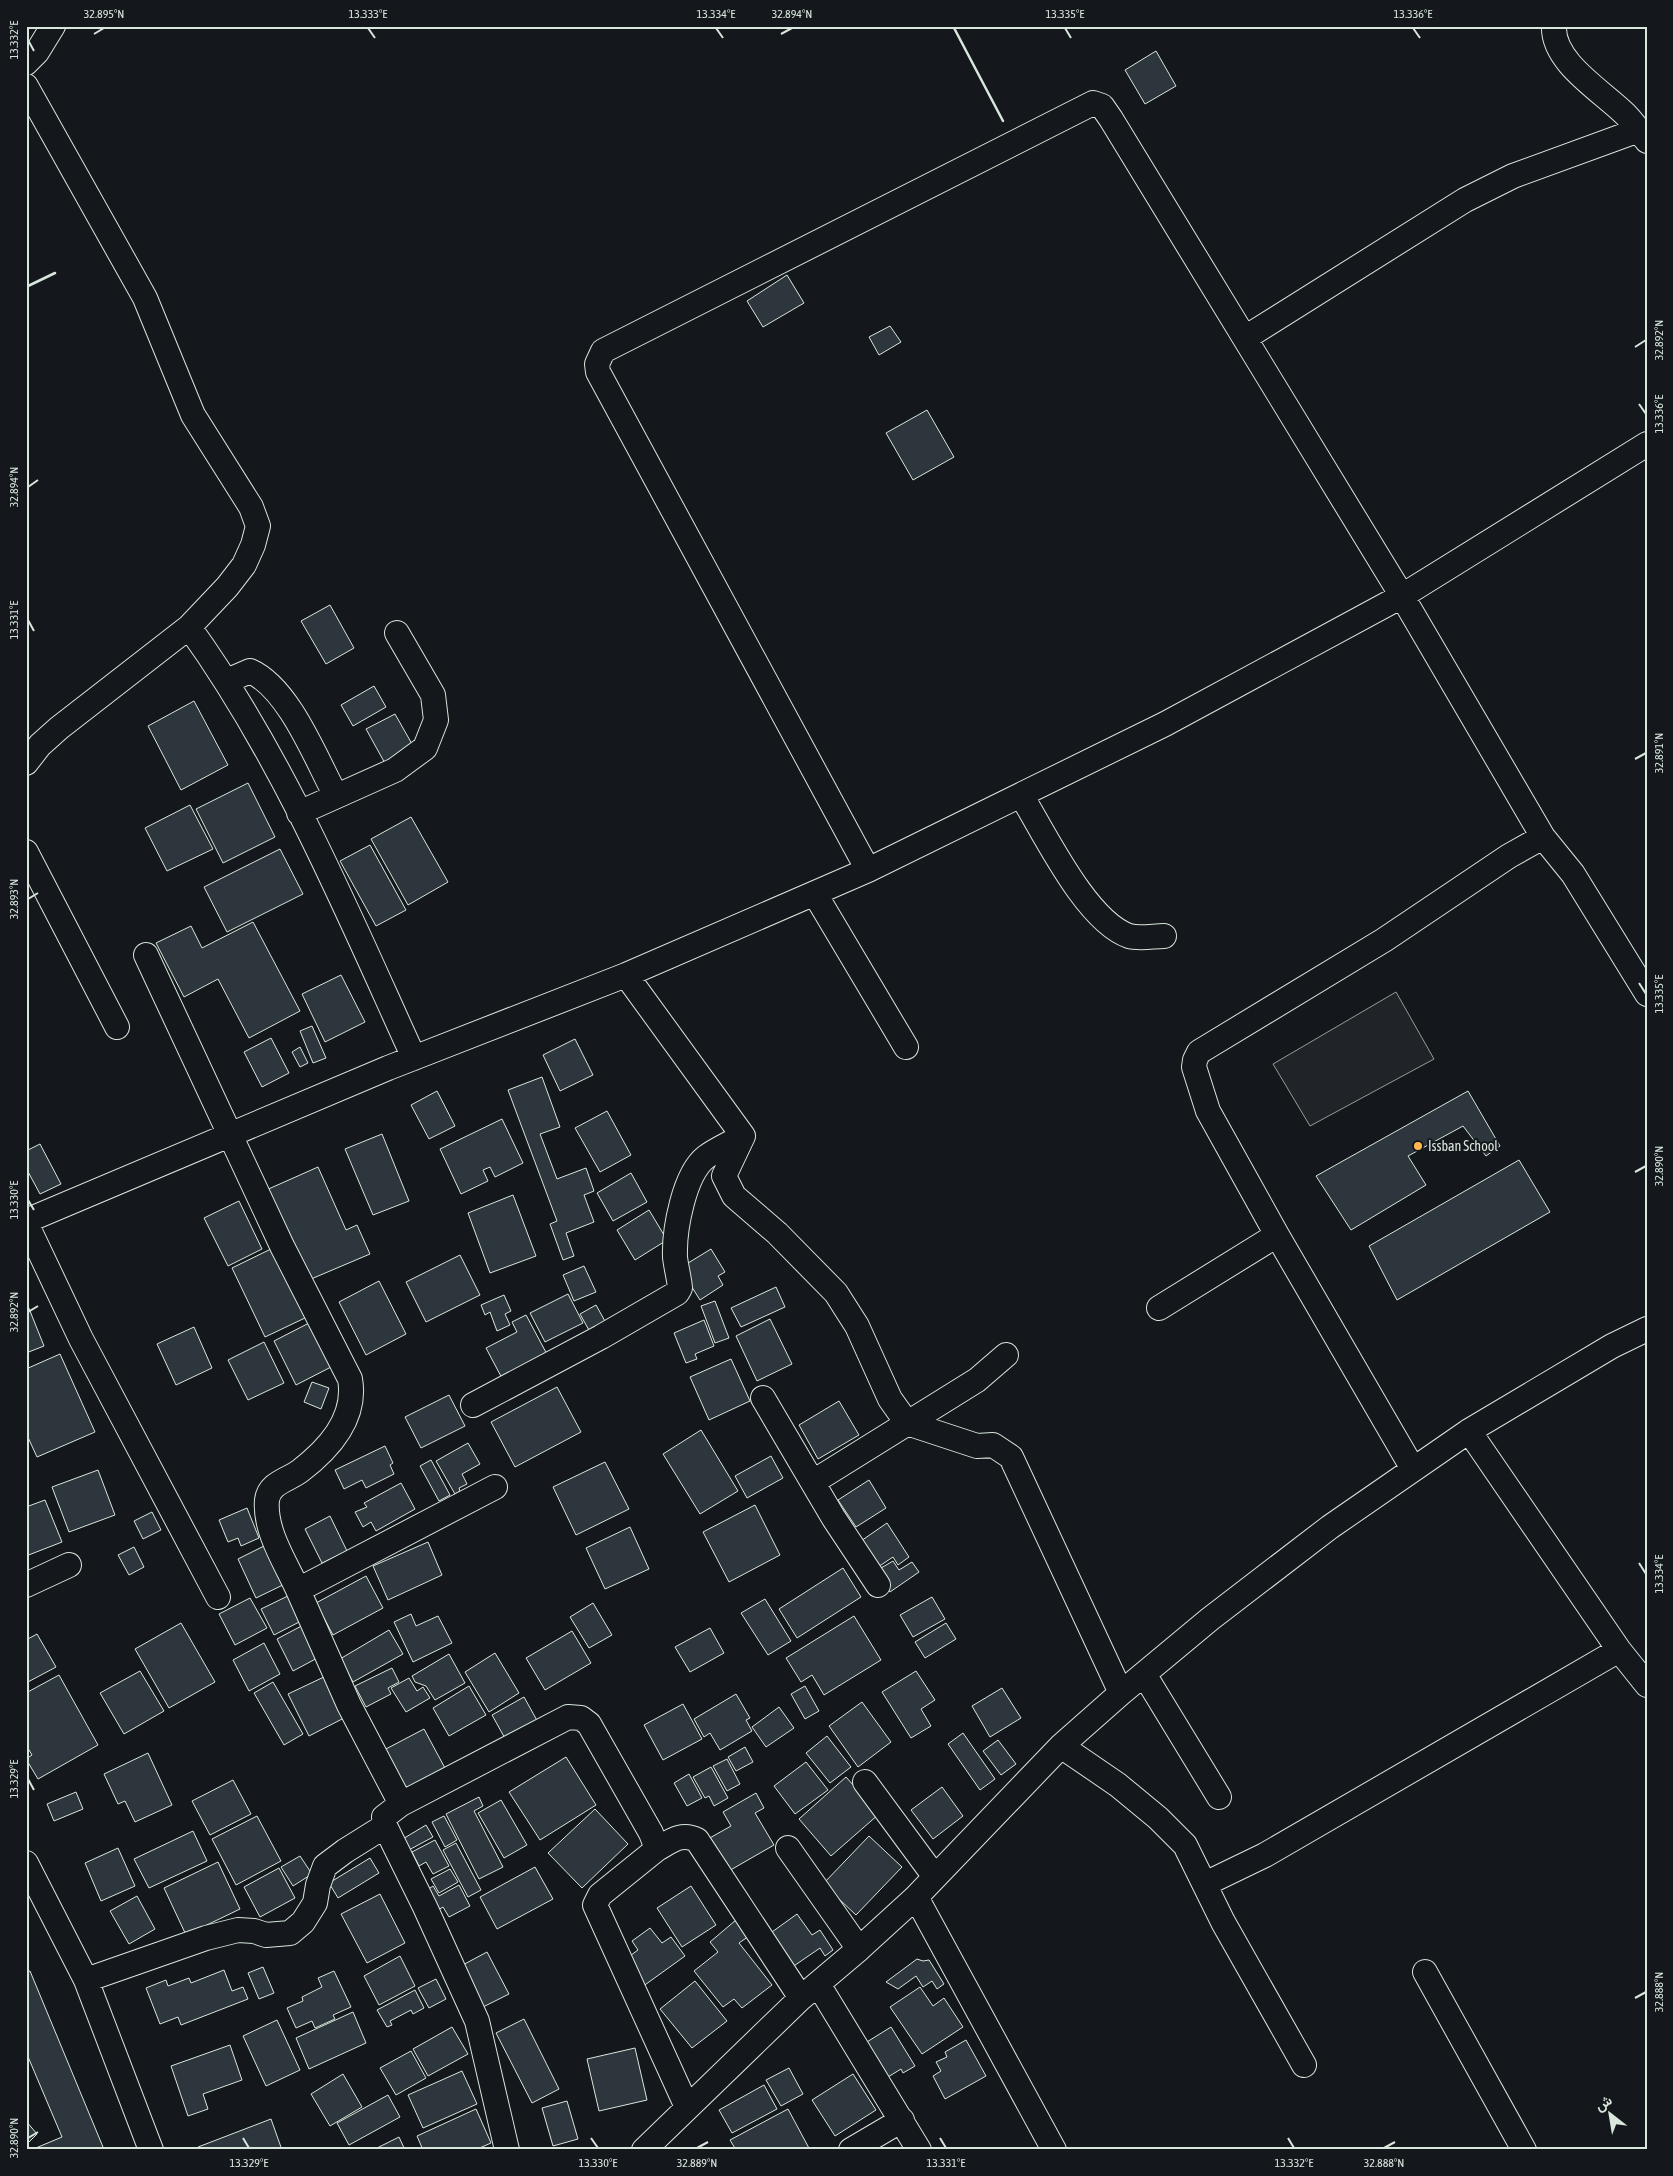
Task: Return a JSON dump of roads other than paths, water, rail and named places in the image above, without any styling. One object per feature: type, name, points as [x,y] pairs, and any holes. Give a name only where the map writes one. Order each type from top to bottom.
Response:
[{"type":"street","points":[[26,63],[37,52],[53,26]]},
{"type":"street","points":[[1244,338],[1465,200],[1521,173],[1643,136],[1624,114],[1564,58],[1555,41],[1554,26]]},
{"type":"street","points":[[26,86],[145,298],[193,415],[252,507],[258,526],[253,545],[244,565],[228,587],[189,627],[59,728],[40,745],[26,763]]},
{"type":"street","points":[[868,870],[598,372],[597,364],[603,351],[1093,103],[1102,106],[1111,119],[1402,596],[1543,837],[1573,874],[1647,994]]},
{"type":"street","points":[[218,1596],[81,1339],[26,1222],[414,1058],[626,975],[868,870],[1165,724],[1402,596],[1647,444]]},
{"type":"street","points":[[189,627],[227,681],[299,813],[333,880],[414,1058]]},
{"type":"street","points":[[299,813],[395,770],[425,748],[436,720],[433,695],[397,633]]},
{"type":"street","points":[[227,681],[250,671],[262,676],[271,685],[291,711],[336,796]]},
{"type":"street","points":[[1021,795],[1083,898],[1105,923],[1130,937],[1164,936]]},
{"type":"street","points":[[1413,1469],[1277,1235],[1208,1111],[1194,1067],[1195,1060],[1199,1052],[1384,940],[1509,856],[1543,837]]},
{"type":"street","points":[[26,852],[117,1027]]},
{"type":"street","points":[[816,894],[906,1047]]},
{"type":"street","points":[[146,955],[282,1246],[350,1379],[352,1389],[350,1407],[341,1430],[318,1456],[299,1472],[276,1484],[267,1498],[271,1532],[349,1704],[401,1804]]},
{"type":"street","points":[[626,975],[743,1136]]},
{"type":"street","points":[[473,1405],[600,1337],[677,1293],[680,1288],[675,1258],[677,1230],[686,1189],[694,1171],[706,1158],[743,1136]]},
{"type":"street","points":[[743,1136],[724,1176],[734,1196],[777,1232],[836,1293],[857,1326],[890,1399],[907,1423],[977,1446],[993,1445],[1011,1457],[1121,1692]]},
{"type":"street","points":[[1159,1308],[1277,1235]]},
{"type":"street","points":[[644,2150],[809,1991],[860,1949],[916,1897],[1061,1746],[1121,1692],[1210,1619],[1330,1527],[1470,1431],[1612,1346],[1647,1329]]},
{"type":"street","points":[[813,1482],[976,1380],[1006,1355]]},
{"type":"street","points":[[763,1398],[878,1585]]},
{"type":"street","points":[[1470,1431],[1619,1650],[1647,1686]]},
{"type":"street","points":[[298,1590],[495,1487]]},
{"type":"street","points":[[26,1585],[69,1565]]},
{"type":"street","points":[[1205,1884],[1265,1855],[1619,1650]]},
{"type":"street","points":[[1144,1674],[1219,1797]]},
{"type":"street","points":[[507,2150],[477,2022],[425,1907],[385,1826],[384,1817],[401,1804],[568,1717],[581,1718],[593,1732],[651,1833],[657,1849]]},
{"type":"street","points":[[1061,1746],[1118,1785],[1158,1818],[1185,1845],[1224,1922],[1304,2065]]},
{"type":"street","points":[[865,1782],[935,1877]]},
{"type":"street","points":[[86,1980],[206,1938],[238,1930],[254,1931],[266,1935],[290,1933],[303,1922],[315,1903],[318,1885],[325,1866],[385,1826]]},
{"type":"street","points":[[687,2107],[595,1905],[600,1895],[657,1849],[677,1837],[690,1836],[697,1840],[809,1991],[902,2120],[918,2150]]},
{"type":"street","points":[[788,1848],[860,1949]]},
{"type":"street","points":[[26,1863],[86,1980],[151,2150]]},
{"type":"street","points":[[916,1897],[1054,2150]]},
{"type":"street","points":[[1425,1972],[1524,2150]]},
{"type":"street","points":[[851,2150],[902,2120]]},
{"type":"place","name":"Issban School","points":[[1418,1146]]}]
